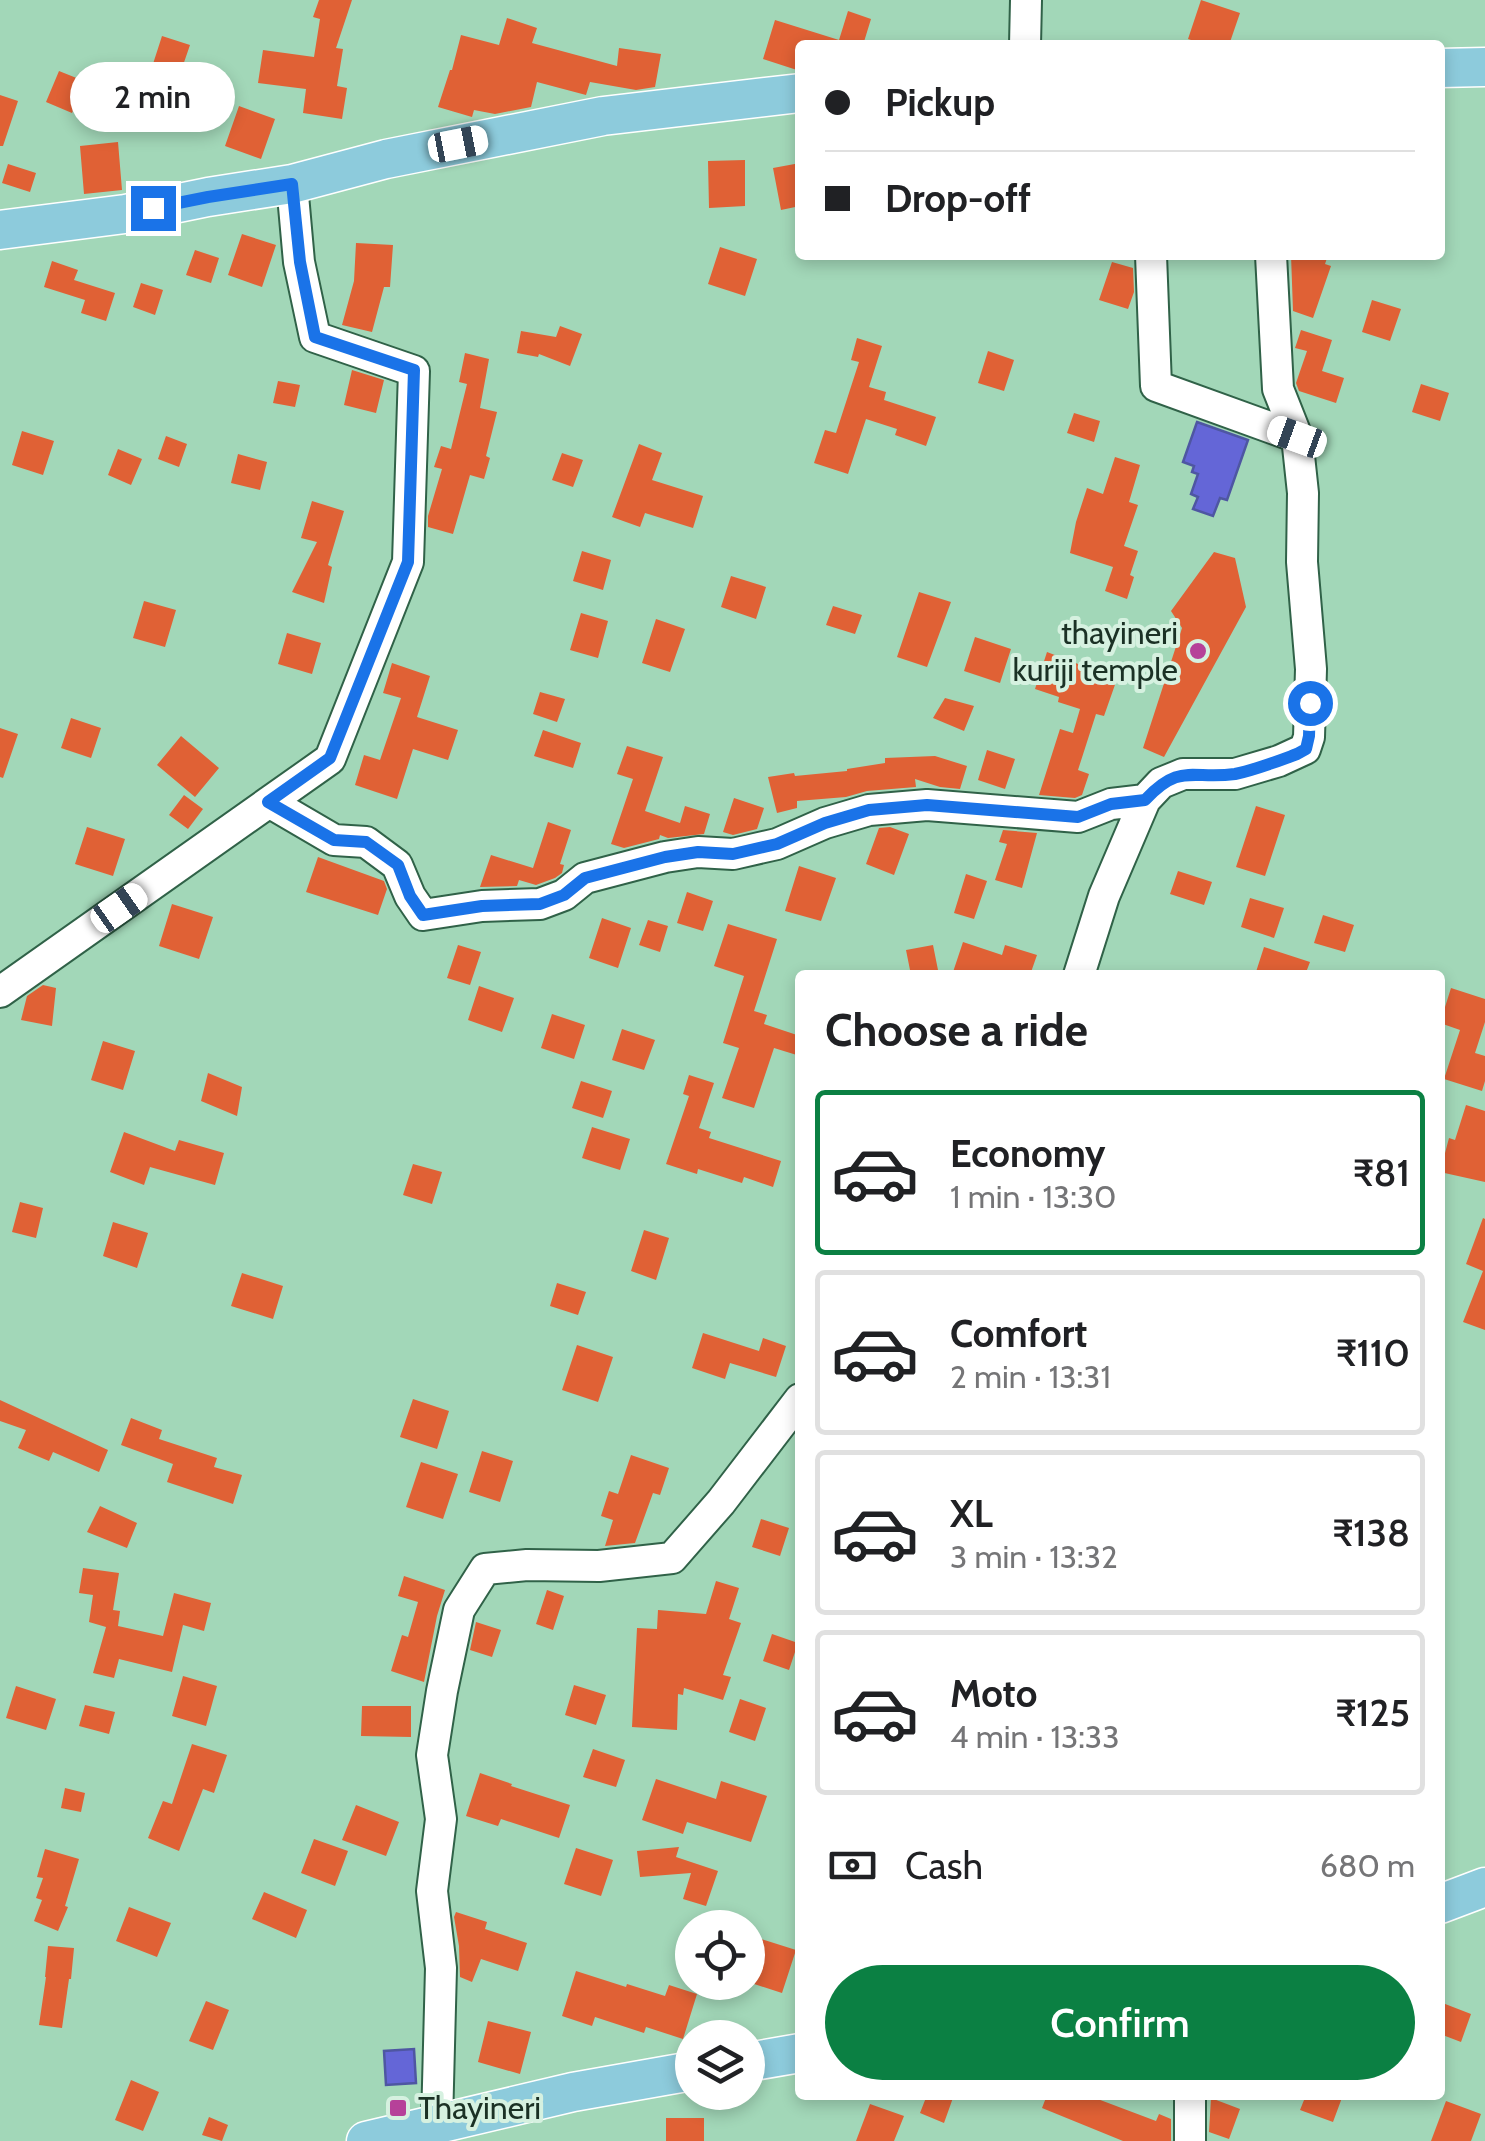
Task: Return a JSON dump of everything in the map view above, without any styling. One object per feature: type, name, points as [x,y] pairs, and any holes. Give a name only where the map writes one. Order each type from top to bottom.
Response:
[{"type":"main road","points":[[1445,68],[1485,67]]},
{"type":"main road","points":[[0,230],[125,214],[292,184],[386,159],[604,116],[795,94]]},
{"type":"main road","points":[[1445,1902],[1485,1887]]},
{"type":"main road","points":[[765,2059],[795,2054]]},
{"type":"main road","points":[[366,2141],[573,2092],[675,2074]]},
{"type":"street","points":[[1024,40],[1026,0]]},
{"type":"street","points":[[0,992],[330,758],[408,562],[414,370],[315,337],[300,262],[292,184]]},
{"type":"street","points":[[1151,260],[1156,386],[1297,437]]},
{"type":"street","points":[[1081,970],[1104,896],[1145,800],[1161,783],[1183,774],[1235,774],[1306,749],[1311,669],[1302,562],[1303,493],[1297,437],[1278,389],[1271,260]]},
{"type":"street","points":[[268,802],[334,840],[366,842],[398,865],[410,896],[423,915],[482,906],[540,904],[564,895],[585,878],[665,857],[698,852],[733,854],[777,844],[825,823],[869,810],[927,805],[1078,817],[1111,804],[1145,800]]},
{"type":"street","points":[[437,2124],[441,1968],[432,1891],[441,1819],[432,1755],[459,1610],[485,1569],[600,1566],[672,1558],[795,1406]]},
{"type":"street","points":[[1190,2100],[1190,2141]]},
{"type":"shaded area","points":[[1197,422],[1248,440],[1227,500],[1220,498],[1213,516],[1193,509],[1198,497],[1191,494],[1198,474],[1192,472],[1194,466],[1183,462]]},
{"type":"shaded area","points":[[414,2049],[416,2083],[386,2085],[384,2051]]},
{"type":"building","points":[[319,0],[352,0],[336,48],[343,49],[337,86],[347,88],[342,119],[303,113],[306,89],[258,83],[263,50],[314,57],[320,19],[313,17]]},
{"type":"building","points":[[1201,0],[1240,13],[1231,40],[1188,39]]},
{"type":"building","points":[[848,11],[871,19],[865,40],[839,40]]},
{"type":"building","points":[[507,18],[537,28],[532,43],[617,66],[619,48],[661,54],[655,87],[636,90],[590,82],[586,95],[537,82],[531,107],[495,114],[474,110],[472,117],[438,107],[461,35],[499,45]]},
{"type":"building","points":[[775,20],[839,40],[795,40],[795,69],[763,59]]},
{"type":"building","points":[[162,36],[190,45],[180,74],[152,67]]},
{"type":"building","points":[[59,71],[84,81],[72,113],[46,102]]},
{"type":"building","points":[[0,95],[18,101],[3,146],[0,146]]},
{"type":"building","points":[[239,106],[275,119],[261,159],[225,146]]},
{"type":"building","points":[[118,142],[122,190],[84,194],[80,146]]},
{"type":"building","points":[[745,160],[745,206],[709,208],[708,161]]},
{"type":"building","points":[[8,164],[36,173],[30,192],[2,183]]},
{"type":"building","points":[[795,164],[795,207],[781,210],[773,168]]},
{"type":"building","points":[[242,234],[276,245],[262,287],[228,275]]},
{"type":"building","points":[[356,243],[393,245],[390,287],[384,287],[372,332],[342,325],[354,281]]},
{"type":"building","points":[[720,247],[757,259],[745,296],[708,284]]},
{"type":"building","points":[[195,250],[219,258],[211,283],[186,275]]},
{"type":"building","points":[[1291,260],[1326,260],[1325,264],[1331,266],[1313,318],[1293,311]]},
{"type":"building","points":[[52,261],[78,270],[74,280],[115,293],[106,321],[81,313],[85,300],[44,287]]},
{"type":"building","points":[[1112,262],[1133,268],[1134,292],[1128,309],[1099,300]]},
{"type":"building","points":[[141,283],[163,290],[155,315],[133,307]]},
{"type":"building","points":[[1372,300],[1401,309],[1390,341],[1362,332]]},
{"type":"building","points":[[560,326],[582,334],[570,366],[539,354],[538,357],[517,353],[521,331],[556,337]]},
{"type":"building","points":[[1301,330],[1332,340],[1322,371],[1344,378],[1336,403],[1299,391],[1296,383],[1307,351],[1295,348]]},
{"type":"building","points":[[857,338],[882,346],[869,387],[886,392],[884,400],[936,417],[926,446],[895,435],[897,429],[866,419],[848,474],[814,463],[825,430],[836,433],[859,362],[851,360]]},
{"type":"building","points":[[988,351],[1014,360],[1004,391],[978,383]]},
{"type":"building","points":[[465,353],[489,359],[480,408],[497,412],[484,479],[470,475],[453,534],[428,527],[428,516],[442,469],[434,467],[441,446],[451,449],[467,384],[459,382]]},
{"type":"building","points":[[352,370],[384,380],[376,413],[344,405]]},
{"type":"building","points":[[278,381],[300,385],[295,407],[273,403]]},
{"type":"building","points":[[1421,384],[1449,393],[1440,421],[1412,412]]},
{"type":"building","points":[[1074,413],[1100,421],[1094,442],[1067,433]]},
{"type":"building","points":[[22,431],[54,441],[43,475],[12,465]]},
{"type":"building","points":[[166,436],[187,444],[179,467],[158,459]]},
{"type":"building","points":[[639,444],[662,453],[652,480],[703,496],[693,528],[645,513],[640,527],[612,517]]},
{"type":"building","points":[[118,449],[142,459],[131,485],[108,475]]},
{"type":"building","points":[[562,453],[583,460],[573,487],[552,480]]},
{"type":"building","points":[[238,454],[267,462],[260,490],[231,483]]},
{"type":"building","points":[[1115,457],[1140,465],[1129,502],[1138,505],[1124,546],[1138,551],[1127,599],[1105,591],[1113,567],[1070,553],[1087,488],[1103,494]]},
{"type":"building","points":[[312,501],[344,511],[328,565],[332,567],[324,603],[292,592],[317,542],[301,538]]},
{"type":"building","points":[[582,551],[611,560],[603,590],[573,581]]},
{"type":"building","name":"thayineri kuriji temple","points":[[1214,552],[1235,558],[1246,607],[1164,757],[1143,748],[1182,628],[1171,611]]},
{"type":"building","points":[[731,576],[766,587],[756,619],[721,607]]},
{"type":"building","points":[[919,592],[951,602],[927,667],[897,657]]},
{"type":"building","points":[[144,601],[176,610],[165,647],[133,638]]},
{"type":"building","points":[[833,606],[862,615],[855,634],[826,625]]},
{"type":"building","points":[[581,613],[608,621],[598,658],[570,650]]},
{"type":"building","points":[[656,619],[685,629],[670,672],[642,663]]},
{"type":"building","points":[[287,633],[321,643],[312,674],[278,664]]},
{"type":"building","points":[[975,637],[1011,649],[1000,683],[964,671]]},
{"type":"building","points":[[1047,652],[1117,679],[1104,716],[1096,714],[1078,770],[1089,774],[1082,795],[1075,798],[1039,795],[1060,729],[1073,733],[1080,709],[1035,689]]},
{"type":"building","points":[[392,663],[430,676],[417,717],[458,730],[448,760],[413,749],[397,799],[355,785],[364,755],[380,760],[401,698],[383,693]]},
{"type":"building","points":[[540,692],[565,699],[557,722],[533,714]]},
{"type":"building","points":[[945,698],[974,706],[964,731],[933,718]]},
{"type":"building","points":[[71,718],[101,728],[91,758],[61,748]]},
{"type":"building","points":[[0,728],[18,734],[3,778],[0,777]]},
{"type":"building","points":[[543,730],[581,743],[573,768],[534,756]]},
{"type":"building","points":[[181,736],[219,768],[195,797],[157,765]]},
{"type":"building","points":[[627,746],[663,757],[645,811],[680,823],[685,806],[710,814],[704,834],[668,838],[660,835],[659,839],[624,848],[611,844],[633,779],[617,774]]},
{"type":"building","points":[[987,750],[1015,759],[1005,789],[978,780]]},
{"type":"building","points":[[935,756],[967,766],[960,789],[915,779],[916,787],[797,801],[797,808],[777,813],[768,777],[847,771],[885,763],[885,758]]},
{"type":"building","points":[[184,795],[203,809],[188,829],[169,815]]},
{"type":"building","points":[[734,798],[764,808],[757,829],[733,835],[723,832]]},
{"type":"building","points":[[1256,806],[1285,815],[1265,876],[1236,867]]},
{"type":"building","points":[[548,822],[571,830],[560,864],[564,865],[562,873],[536,885],[519,880],[517,886],[480,887],[491,855],[533,868]]},
{"type":"building","points":[[87,827],[125,839],[113,876],[75,864]]},
{"type":"building","points":[[890,827],[909,834],[894,875],[866,864],[879,828]]},
{"type":"building","points":[[1003,830],[1037,833],[1022,888],[995,880],[1007,844],[999,842]]},
{"type":"building","points":[[318,857],[384,881],[387,889],[378,915],[306,892]]},
{"type":"building","points":[[799,866],[836,878],[821,921],[785,911]]},
{"type":"building","points":[[1178,871],[1212,882],[1204,905],[1170,894]]},
{"type":"building","points":[[966,874],[987,881],[974,919],[954,913]]},
{"type":"building","points":[[687,892],[713,901],[703,931],[677,923]]},
{"type":"building","points":[[1250,898],[1284,908],[1274,938],[1241,927]]},
{"type":"building","points":[[172,904],[213,917],[199,959],[159,946]]},
{"type":"building","points":[[1323,915],[1354,925],[1345,952],[1314,943]]},
{"type":"building","points":[[602,918],[631,928],[618,968],[589,958]]},
{"type":"building","points":[[648,920],[668,926],[660,952],[639,945]]},
{"type":"building","points":[[728,924],[777,939],[754,1011],[767,1015],[764,1024],[795,1034],[795,1054],[774,1048],[754,1108],[722,1098],[739,1048],[723,1043],[744,976],[714,966]]},
{"type":"building","points":[[963,942],[1002,955],[1005,945],[1037,955],[1032,970],[954,970]]},
{"type":"building","points":[[458,945],[481,952],[470,985],[447,978]]},
{"type":"building","points":[[933,945],[938,970],[910,970],[906,950]]},
{"type":"building","points":[[1264,947],[1310,962],[1307,970],[1257,970]]},
{"type":"building","points":[[43,985],[56,988],[52,1026],[21,1020],[27,996]]},
{"type":"building","points":[[479,986],[514,998],[502,1032],[468,1020]]},
{"type":"building","points":[[1451,988],[1485,999],[1485,1022],[1475,1053],[1485,1056],[1482,1091],[1445,1079],[1460,1030],[1445,1025]]},
{"type":"building","points":[[552,1014],[585,1025],[574,1059],[541,1048]]},
{"type":"building","points":[[622,1029],[655,1040],[644,1070],[612,1060]]},
{"type":"building","points":[[103,1041],[135,1051],[123,1090],[91,1080]]},
{"type":"building","points":[[208,1073],[242,1087],[237,1116],[201,1101]]},
{"type":"building","points":[[689,1075],[714,1083],[699,1128],[711,1132],[709,1138],[781,1161],[773,1187],[744,1177],[742,1183],[666,1164],[689,1096],[683,1094]]},
{"type":"building","points":[[581,1081],[612,1091],[603,1118],[572,1108]]},
{"type":"building","points":[[1466,1105],[1485,1111],[1485,1182],[1445,1173],[1449,1138],[1455,1140]]},
{"type":"building","points":[[592,1127],[630,1139],[620,1170],[582,1158]]},
{"type":"building","points":[[124,1132],[175,1151],[179,1140],[224,1153],[215,1185],[150,1167],[144,1185],[110,1172]]},
{"type":"building","points":[[413,1164],[442,1172],[432,1204],[403,1195]]},
{"type":"building","points":[[20,1202],[43,1208],[36,1238],[12,1232]]},
{"type":"building","points":[[1483,1218],[1485,1330],[1463,1322],[1483,1271],[1466,1264]]},
{"type":"building","points":[[113,1222],[148,1233],[137,1268],[103,1256]]},
{"type":"building","points":[[644,1230],[669,1238],[656,1280],[631,1271]]},
{"type":"building","points":[[242,1273],[283,1286],[273,1319],[231,1306]]},
{"type":"building","points":[[557,1283],[586,1292],[578,1315],[550,1306]]},
{"type":"building","points":[[703,1333],[759,1351],[763,1338],[786,1346],[776,1377],[730,1363],[725,1379],[692,1368]]},
{"type":"building","points":[[577,1345],[613,1357],[598,1402],[562,1390]]},
{"type":"building","points":[[413,1399],[449,1411],[437,1449],[400,1437]]},
{"type":"building","points":[[0,1400],[108,1450],[99,1472],[53,1452],[49,1461],[18,1448],[26,1430],[0,1421]]},
{"type":"building","points":[[131,1418],[162,1430],[159,1439],[217,1458],[214,1467],[242,1475],[233,1504],[167,1482],[173,1464],[121,1445]]},
{"type":"building","points":[[482,1451],[513,1461],[500,1502],[469,1492]]},
{"type":"building","points":[[631,1455],[669,1468],[660,1495],[653,1493],[635,1543],[605,1546],[613,1520],[601,1516],[609,1491],[618,1494]]},
{"type":"building","points":[[421,1462],[458,1474],[443,1519],[406,1507]]},
{"type":"building","points":[[100,1506],[137,1523],[127,1548],[87,1532]]},
{"type":"building","points":[[761,1519],[789,1528],[780,1556],[752,1547]]},
{"type":"building","points":[[83,1568],[119,1573],[113,1610],[120,1611],[118,1626],[163,1636],[174,1593],[211,1603],[204,1631],[183,1625],[172,1672],[119,1659],[114,1678],[93,1673],[106,1627],[89,1622],[93,1595],[79,1593]]},
{"type":"building","points":[[404,1576],[445,1590],[424,1682],[391,1671],[402,1635],[408,1637],[418,1602],[398,1596]]},
{"type":"building","points":[[716,1581],[739,1588],[729,1619],[741,1623],[723,1675],[731,1677],[723,1700],[684,1688],[683,1695],[678,1694],[677,1730],[632,1727],[637,1628],[657,1629],[658,1610],[706,1614]]},
{"type":"building","points":[[547,1590],[564,1596],[553,1630],[536,1624]]},
{"type":"building","points":[[476,1622],[501,1630],[492,1657],[470,1650]]},
{"type":"building","points":[[772,1634],[795,1642],[789,1670],[763,1661]]},
{"type":"building","points":[[183,1676],[217,1686],[206,1726],[172,1716]]},
{"type":"building","points":[[574,1685],[606,1695],[596,1725],[565,1715]]},
{"type":"building","points":[[16,1686],[56,1699],[46,1730],[6,1718]]},
{"type":"building","points":[[740,1699],[766,1708],[755,1741],[729,1732]]},
{"type":"building","points":[[85,1705],[115,1712],[109,1734],[79,1726]]},
{"type":"building","points":[[362,1706],[411,1706],[411,1737],[361,1736]]},
{"type":"building","points":[[192,1744],[227,1755],[214,1793],[203,1789],[179,1851],[148,1838],[163,1801],[172,1804]]},
{"type":"building","points":[[593,1749],[625,1760],[616,1787],[583,1777]]},
{"type":"building","points":[[480,1773],[570,1805],[559,1838],[501,1819],[498,1826],[466,1816]]},
{"type":"building","points":[[656,1779],[716,1799],[721,1781],[767,1796],[751,1842],[687,1822],[683,1834],[642,1820]]},
{"type":"building","points":[[65,1788],[85,1793],[81,1812],[61,1808]]},
{"type":"building","points":[[356,1805],[399,1822],[386,1856],[342,1840]]},
{"type":"building","points":[[314,1839],[348,1851],[335,1886],[301,1873]]},
{"type":"building","points":[[679,1847],[676,1857],[718,1871],[706,1906],[683,1899],[691,1873],[640,1877],[637,1851]]},
{"type":"building","points":[[576,1848],[613,1860],[601,1896],[564,1884]]},
{"type":"building","points":[[45,1849],[79,1859],[58,1931],[34,1921],[42,1900],[36,1898],[43,1878],[37,1877]]},
{"type":"building","points":[[264,1892],[307,1910],[296,1938],[252,1919]]},
{"type":"building","points":[[129,1907],[171,1923],[157,1957],[116,1941]]},
{"type":"building","points":[[456,1912],[487,1922],[485,1929],[527,1943],[518,1971],[481,1959],[472,1982],[460,1977]]},
{"type":"building","points":[[765,1940],[795,1950],[782,1993],[765,1988]]},
{"type":"building","points":[[48,1946],[74,1948],[62,2028],[39,2025]]},
{"type":"building","points":[[576,1971],[665,1996],[669,1985],[675,1987],[675,2000],[695,2000],[689,2020],[675,2020],[675,2036],[646,2027],[644,2033],[595,2017],[592,2026],[562,2016]]},
{"type":"building","points":[[206,2001],[229,2010],[213,2050],[189,2041]]},
{"type":"building","points":[[1445,2004],[1471,2014],[1461,2042],[1445,2036]]},
{"type":"building","points":[[488,2021],[531,2032],[520,2074],[478,2062]]},
{"type":"building","points":[[131,2080],[159,2092],[143,2131],[115,2120]]},
{"type":"building","points":[[925,2100],[952,2100],[944,2123],[920,2113]]},
{"type":"building","points":[[1045,2100],[1100,2100],[1156,2121],[1159,2114],[1171,2119],[1171,2141],[1123,2141],[1042,2108]]},
{"type":"building","points":[[1211,2100],[1240,2109],[1229,2139],[1209,2132]]},
{"type":"building","points":[[1304,2100],[1341,2100],[1333,2122],[1300,2110]]},
{"type":"building","points":[[1446,2101],[1481,2114],[1471,2141],[1431,2141]]},
{"type":"building","points":[[870,2104],[904,2116],[894,2141],[856,2141]]},
{"type":"building","points":[[209,2117],[228,2125],[222,2141],[202,2135]]},
{"type":"building","points":[[666,2118],[704,2118],[704,2141],[666,2141]]},
{"type":"place","name":"thayineri kuriji temple","points":[[1198,651]]},
{"type":"place","name":"Thayineri","points":[[398,2108]]},
{"type":"route","points":[[153,208],[292,184],[300,262],[315,337],[414,370],[408,562],[330,758],[268,802],[334,840],[366,842],[398,865],[410,896],[423,915],[482,906],[540,904],[564,895],[585,878],[665,857],[698,852],[733,854],[777,844],[825,823],[869,810],[927,805],[1078,817],[1111,804],[1145,800],[1161,783],[1183,774],[1235,774],[1297,754],[1306,749],[1310,703]]}]
